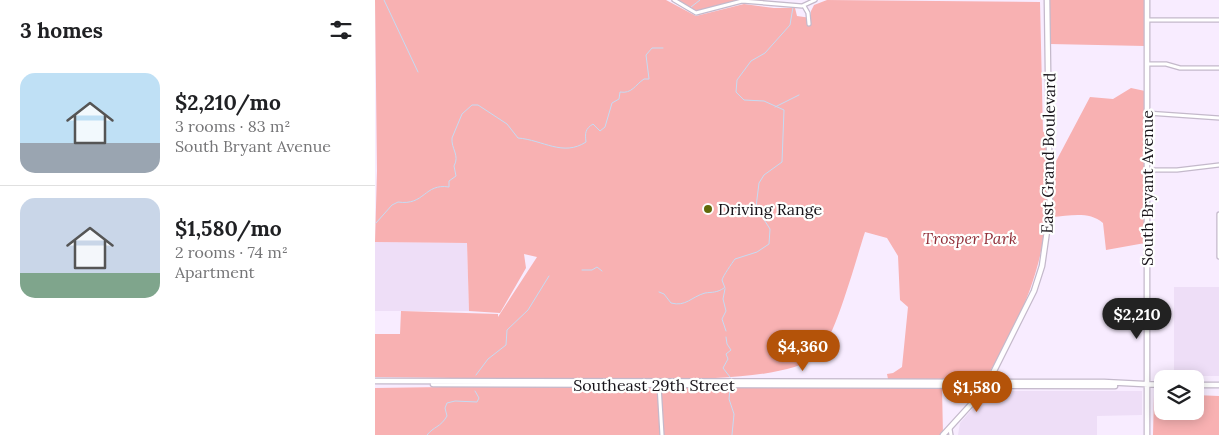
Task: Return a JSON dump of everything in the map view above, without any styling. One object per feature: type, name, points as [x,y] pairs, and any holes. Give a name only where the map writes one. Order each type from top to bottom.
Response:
[{"type":"street","points":[[674,0],[685,9],[702,14],[735,2],[748,1],[804,6],[815,0]]},
{"type":"street","name":"East Grand Boulevard","points":[[943,435],[987,384],[1034,291],[1048,235],[1051,144],[1047,0]]},
{"type":"street","name":"South Bryant Avenue","points":[[1147,0],[1147,435]]},
{"type":"street","points":[[804,6],[808,14],[809,24]]},
{"type":"street","points":[[1147,20],[1219,20]]},
{"type":"street","points":[[1147,64],[1166,64],[1180,68],[1219,68]]},
{"type":"street","points":[[1147,113],[1219,118]]},
{"type":"street","points":[[1147,170],[1177,170],[1219,165]]},
{"type":"street","points":[[1219,214],[1219,257]]},
{"type":"street","name":"Southeast 29th Street","points":[[375,381],[451,385],[659,383],[1154,385]]},
{"type":"street","points":[[659,383],[662,435]]},
{"type":"street","points":[[1204,385],[1219,385]]},
{"type":"street","points":[[950,428],[951,435]]},
{"type":"shaded area","points":[[375,242],[467,243],[469,311],[375,311]]},
{"type":"shaded area","points":[[1174,287],[1219,287],[1219,376],[1204,376],[1204,370],[1174,370]]},
{"type":"shaded area","points":[[988,391],[1142,391],[1142,415],[1097,416],[1097,435],[958,435],[960,423]]},
{"type":"green space","points":[[375,0],[666,0],[696,16],[744,4],[774,8],[795,8],[797,16],[811,18],[811,11],[814,5],[827,0],[1040,2],[1043,132],[1046,131],[1048,172],[1046,221],[1037,268],[1020,313],[999,357],[986,378],[977,380],[888,379],[887,374],[893,373],[902,367],[908,307],[900,300],[898,256],[887,238],[865,232],[831,334],[824,348],[817,356],[799,366],[772,372],[706,379],[586,378],[584,387],[942,388],[943,435],[375,435],[375,388],[444,387],[452,378],[375,377],[375,334],[400,334],[401,311],[498,314],[498,317],[537,257],[524,254],[526,268],[500,313],[469,311],[467,243],[375,242],[377,171]]},
{"type":"green space","points":[[676,0],[744,0],[695,11]]},
{"type":"green space","points":[[1050,0],[1144,0],[1145,46],[1050,44]]},
{"type":"green space","name":"Trosper Park","points":[[1131,88],[1145,91],[1145,243],[1106,250],[1103,223],[1098,219],[1079,215],[1052,217],[1053,167],[1090,97],[1113,99]]},
{"type":"green space","points":[[1154,395],[1154,420],[1204,420],[1204,395],[1219,396],[1219,435],[1153,435]]},
{"type":"waterway","points":[[384,0],[418,72]]},
{"type":"waterway","points":[[691,7],[700,0]]},
{"type":"waterway","points":[[725,288],[722,280],[735,259],[757,252],[769,244],[770,229],[756,207],[759,183],[764,175],[782,162],[784,110],[764,101],[744,100],[736,92],[737,80],[751,61],[765,53],[790,25],[793,7]]},
{"type":"waterway","points":[[376,223],[392,205],[398,202],[414,201],[434,188],[449,187],[449,181],[456,176],[454,166],[456,155],[452,138],[462,114],[472,105],[478,105],[507,124],[518,138],[561,148],[577,146],[586,142],[586,132],[590,126],[593,124],[600,131],[605,127],[612,103],[619,99],[620,92],[628,92],[644,79],[649,79],[646,55],[652,48],[663,48]]},
{"type":"waterway","points":[[775,107],[799,95]]},
{"type":"waterway","points":[[582,270],[592,270],[597,267],[602,271]]},
{"type":"waterway","points":[[476,375],[488,359],[506,345],[507,330],[528,310],[549,276]]},
{"type":"waterway","points":[[659,292],[664,294],[671,303],[681,304],[705,293],[717,292],[724,288]]},
{"type":"waterway","points":[[725,289],[723,299],[726,311],[722,319],[726,331]]},
{"type":"waterway","points":[[726,337],[727,344],[731,350],[726,354],[728,359],[723,368],[730,377]]},
{"type":"waterway","points":[[730,390],[729,399],[734,414],[732,435]]},
{"type":"waterway","points":[[427,435],[442,423],[447,416],[445,408],[447,403],[455,401],[477,402],[479,398],[475,391]]},
{"type":"place","name":"Driving Range","points":[[708,209]]}]
